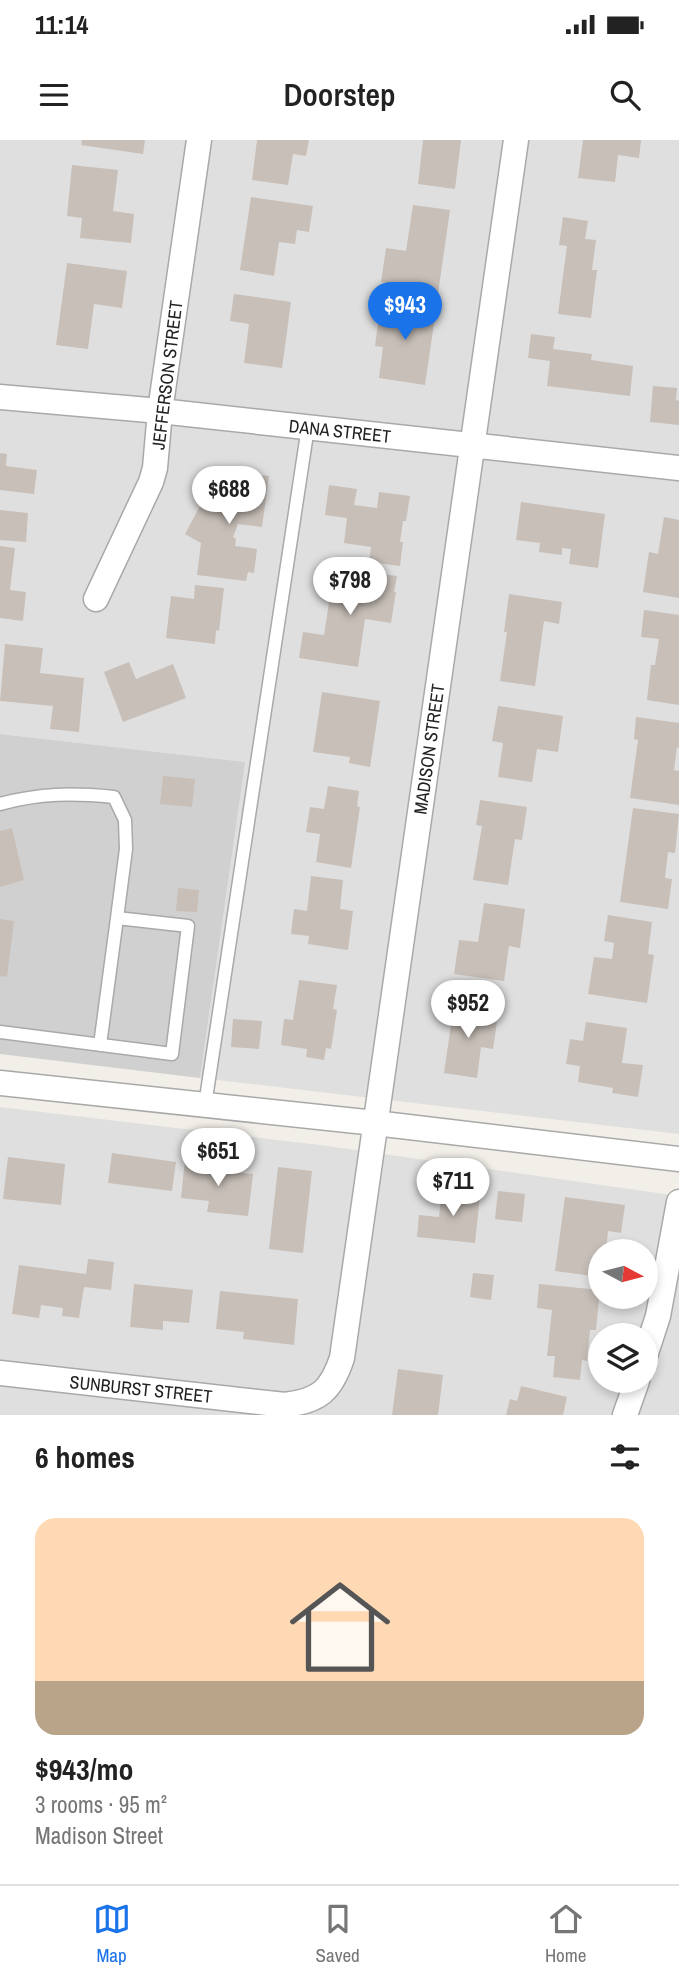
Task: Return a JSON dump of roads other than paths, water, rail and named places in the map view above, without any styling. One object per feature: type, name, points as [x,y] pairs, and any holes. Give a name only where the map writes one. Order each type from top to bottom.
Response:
[{"type":"street","name":"JEFFERSON STREET","points":[[96,599],[151,482],[155,468],[160,411],[199,140]]},
{"type":"street","name":"MADISON STREET","points":[[342,1358],[516,140]]},
{"type":"street","name":"DANA STREET","points":[[0,397],[160,411],[679,468]]},
{"type":"street","points":[[0,1083],[679,1158]]},
{"type":"street","points":[[656,1323],[679,1202]]},
{"type":"street","name":"SUNBURST STREET","points":[[0,1373],[198,1405],[285,1405],[306,1403],[324,1393],[336,1377],[342,1358]]},
{"type":"street","points":[[625,1415],[632,1393]]},
{"type":"lane","points":[[205,1105],[308,427]]},
{"type":"lane","points":[[0,804],[28,797],[79,794],[114,797],[125,820],[126,849],[100,1045]]},
{"type":"lane","points":[[0,1032],[172,1054],[188,926],[117,918]]}]
